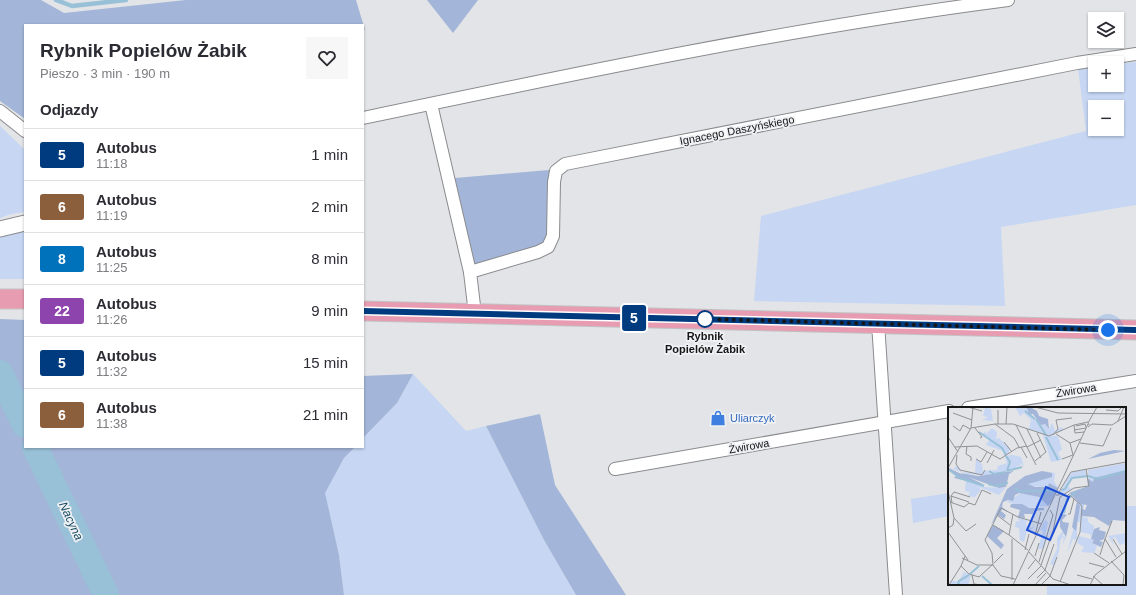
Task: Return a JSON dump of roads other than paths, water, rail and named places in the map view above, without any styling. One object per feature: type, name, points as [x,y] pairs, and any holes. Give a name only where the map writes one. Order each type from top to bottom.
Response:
[{"type":"main road","points":[[0,299],[24,299]]},
{"type":"main road","points":[[364,310],[1136,330]]},
{"type":"street","points":[[364,118],[674,55],[915,12],[1008,0]]},
{"type":"street","name":"Ignacego Daszyńskiego","points":[[470,272],[538,252],[548,247],[553,236],[556,171],[565,164],[1077,63],[1136,54]]},
{"type":"street","points":[[431,104],[470,272],[475,314]]},
{"type":"street","points":[[0,111],[24,130]]},
{"type":"street","points":[[0,229],[24,223]]},
{"type":"street","points":[[878,323],[883,422],[896,595]]},
{"type":"street","name":"Żwirowa","points":[[974,407],[1136,381]]},
{"type":"street","name":"Żwirowa","points":[[615,469],[948,411]]},
{"type":"waterway","points":[[56,0],[72,6],[126,0]]},
{"type":"waterway","name":"Nacyna","points":[[0,373],[24,423]]},
{"type":"waterway","name":"Nacyna","points":[[35,448],[106,595]]},
{"type":"place","name":"Rybnik Popielów Żabik","points":[[705,319]]},
{"type":"place","name":"Uliarczyk","points":[[718,418]]}]
